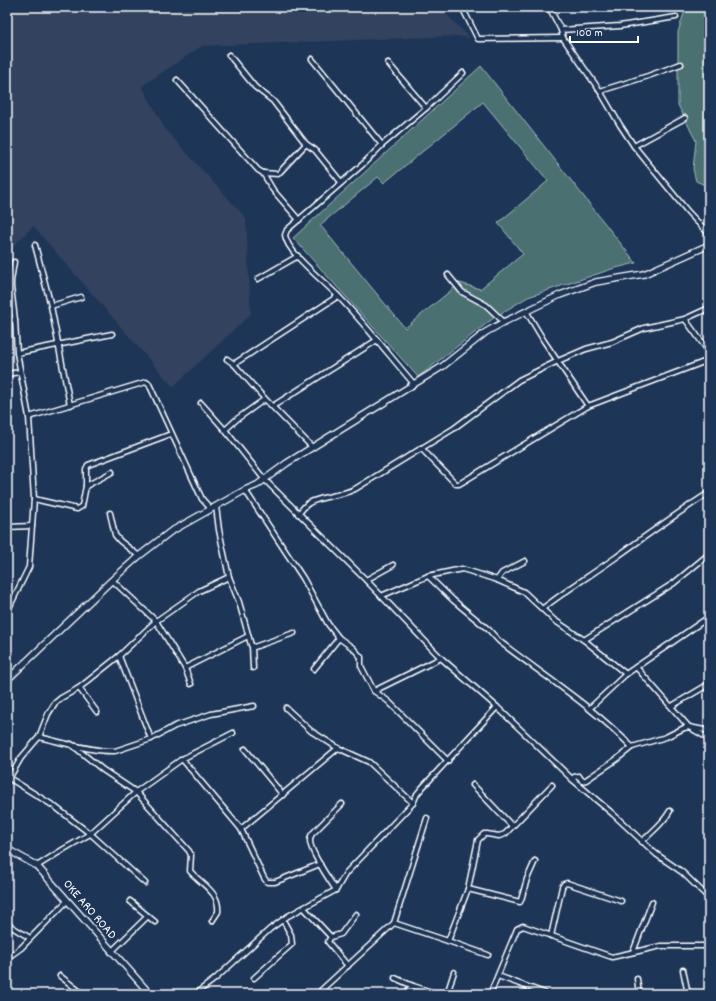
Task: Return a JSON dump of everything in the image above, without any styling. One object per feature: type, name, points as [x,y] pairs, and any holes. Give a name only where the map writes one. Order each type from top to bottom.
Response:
[{"type":"street","points":[[462,7],[478,39],[563,38]]},
{"type":"street","points":[[556,7],[550,8],[561,30],[563,38],[600,91],[634,146],[688,212],[709,234]]},
{"type":"street","points":[[561,30],[620,26],[676,16]]},
{"type":"street","points":[[229,55],[255,87],[273,101],[306,144],[315,150],[341,182]]},
{"type":"street","points":[[312,59],[382,144]]},
{"type":"street","points":[[388,63],[426,108]]},
{"type":"street","points":[[600,91],[681,64]]},
{"type":"street","points":[[414,384],[338,296],[298,256],[287,243],[285,234],[341,182],[366,162],[382,144],[426,108],[463,73]]},
{"type":"street","points":[[177,80],[258,170],[263,173],[278,174],[306,144]]},
{"type":"street","points":[[634,146],[685,118]]},
{"type":"street","points":[[263,173],[273,190],[299,220]]},
{"type":"street","points":[[35,245],[51,306],[70,405]]},
{"type":"street","points":[[7,680],[112,580],[139,556],[170,532],[245,490],[257,485],[312,448],[443,366],[486,332],[526,311],[560,296],[596,282],[644,274],[709,245]]},
{"type":"street","points":[[258,279],[298,256]]},
{"type":"street","points":[[7,612],[28,572],[34,499],[29,417],[17,353],[11,281],[14,262]]},
{"type":"street","points":[[448,275],[462,292],[486,305],[504,322]]},
{"type":"street","points":[[234,364],[338,296]]},
{"type":"street","points":[[51,306],[81,297]]},
{"type":"street","points":[[298,514],[314,500],[347,493],[355,489],[453,429],[519,380],[558,360],[586,349],[621,339],[644,328],[684,319],[709,308]]},
{"type":"street","points":[[526,311],[588,406]]},
{"type":"street","points":[[684,319],[709,352]]},
{"type":"street","points":[[7,320],[15,320]]},
{"type":"street","points":[[17,353],[112,334]]},
{"type":"street","points":[[273,406],[376,340]]},
{"type":"street","points":[[227,359],[234,364],[312,448]]},
{"type":"street","points":[[421,448],[456,484],[459,484],[588,406],[709,360]]},
{"type":"street","points":[[7,374],[20,372]]},
{"type":"street","points":[[29,417],[146,382],[149,384],[202,499],[213,508],[229,577],[239,602],[252,646],[253,668]]},
{"type":"street","points":[[225,430],[237,419],[265,399]]},
{"type":"street","points":[[201,403],[225,430],[264,480],[366,580],[441,658],[497,707],[573,780],[613,814],[642,842],[682,872],[708,897]]},
{"type":"street","points":[[34,499],[77,509],[82,506],[86,486],[86,469],[88,465],[171,434]]},
{"type":"street","points":[[86,486],[112,472]]},
{"type":"street","points":[[245,490],[303,578],[328,624],[339,638],[353,648],[361,657],[361,666],[374,691],[388,701],[448,761]]},
{"type":"street","points":[[542,609],[568,589],[600,569],[683,509],[709,493]]},
{"type":"street","points":[[110,513],[116,535],[120,541],[139,556]]},
{"type":"street","points":[[7,527],[32,526]]},
{"type":"street","points":[[584,640],[674,583],[709,554]]},
{"type":"street","points":[[497,580],[502,573],[525,561]]},
{"type":"street","points":[[366,580],[393,565]]},
{"type":"street","points":[[381,596],[428,576],[462,569],[497,580],[524,592],[554,620],[584,640],[626,674]]},
{"type":"street","points":[[428,576],[453,600],[489,630],[499,641],[590,708],[614,728],[632,746]]},
{"type":"street","points":[[145,884],[90,834],[54,806],[8,780],[21,758],[39,737],[48,714],[55,703],[79,688],[119,656],[156,621],[199,591],[229,577]]},
{"type":"street","points":[[112,580],[156,621],[185,668],[191,684]]},
{"type":"street","points":[[590,708],[636,666],[709,617]]},
{"type":"street","points":[[252,646],[294,634]]},
{"type":"street","points":[[185,668],[248,636]]},
{"type":"street","points":[[314,669],[339,638]]},
{"type":"street","points":[[119,656],[151,739]]},
{"type":"street","points":[[374,691],[441,658]]},
{"type":"street","points":[[636,666],[690,727],[706,737],[709,741]]},
{"type":"street","points":[[672,706],[709,684]]},
{"type":"street","points":[[79,688],[97,712]]},
{"type":"street","points":[[39,737],[114,751],[151,739],[175,726],[211,714],[254,706]]},
{"type":"street","points":[[195,994],[215,979],[265,934],[283,920],[336,890],[346,873],[413,803],[417,794],[422,788],[497,707]]},
{"type":"street","points":[[286,708],[306,727],[338,748],[369,762],[413,803]]},
{"type":"street","points":[[573,780],[574,777],[579,776],[582,781],[586,780],[617,759],[632,746],[666,737],[679,730],[690,727],[709,731]]},
{"type":"street","points":[[36,866],[90,834],[136,792],[182,759],[233,733]]},
{"type":"street","points":[[71,744],[103,770],[136,792],[189,852],[191,855],[190,872],[214,894],[218,908],[216,917],[212,921]]},
{"type":"street","points":[[241,829],[338,748]]},
{"type":"street","points":[[245,749],[283,795]]},
{"type":"street","points":[[182,759],[241,829],[266,882],[275,882],[320,864]]},
{"type":"street","points":[[473,785],[512,826]]},
{"type":"street","points":[[448,941],[468,889],[478,840],[484,834],[502,836],[505,834],[552,785]]},
{"type":"street","points":[[336,890],[320,864],[309,839],[312,834],[342,804]]},
{"type":"street","points":[[642,842],[664,822],[670,811]]},
{"type":"street","points":[[317,994],[394,923],[427,818]]},
{"type":"street","name":"OKE ARO ROAD","points":[[7,849],[36,866],[150,994]]},
{"type":"street","points":[[468,889],[520,902],[527,879],[535,861]]},
{"type":"street","points":[[551,936],[562,887],[564,884],[567,883],[621,901]]},
{"type":"street","points":[[708,897],[709,890]]},
{"type":"street","points":[[7,958],[30,938],[67,900]]},
{"type":"street","points":[[130,901],[155,922]]},
{"type":"street","points":[[633,952],[652,902]]},
{"type":"street","points":[[304,908],[331,937]]},
{"type":"street","points":[[348,966],[328,942],[331,937],[341,934],[356,914]]},
{"type":"street","points":[[111,952],[148,916]]},
{"type":"street","points":[[254,978],[292,944],[291,935],[283,920]]},
{"type":"street","points":[[394,923],[488,955]]},
{"type":"street","points":[[7,925],[30,938]]},
{"type":"street","points":[[490,994],[517,929],[523,926],[612,957],[661,946],[709,946]]},
{"type":"street","points":[[683,970],[688,994]]},
{"type":"street","points":[[447,994],[454,972]]},
{"type":"street","points":[[60,976],[81,994]]},
{"type":"street","points":[[498,976],[540,993],[547,994]]},
{"type":"street","points":[[396,978],[413,986],[438,994]]},
{"type":"street","points":[[637,978],[639,994]]},
{"type":"street","points":[[404,994],[413,986]]},
{"type":"shaded area","points":[[7,7],[439,7],[470,38],[458,36],[202,46],[142,86],[166,130],[246,218],[251,314],[173,387],[33,226],[7,253]]},
{"type":"green space","points":[[686,7],[709,7],[709,187],[696,181],[693,169],[696,141],[678,105],[678,32]]},
{"type":"green space","points":[[481,66],[636,263],[612,269],[528,297],[495,317],[418,377],[293,238]],"holes":[[[483,102],[548,181],[498,223],[523,254],[480,289],[460,283],[405,328],[320,225],[378,177],[384,183]]]}]
